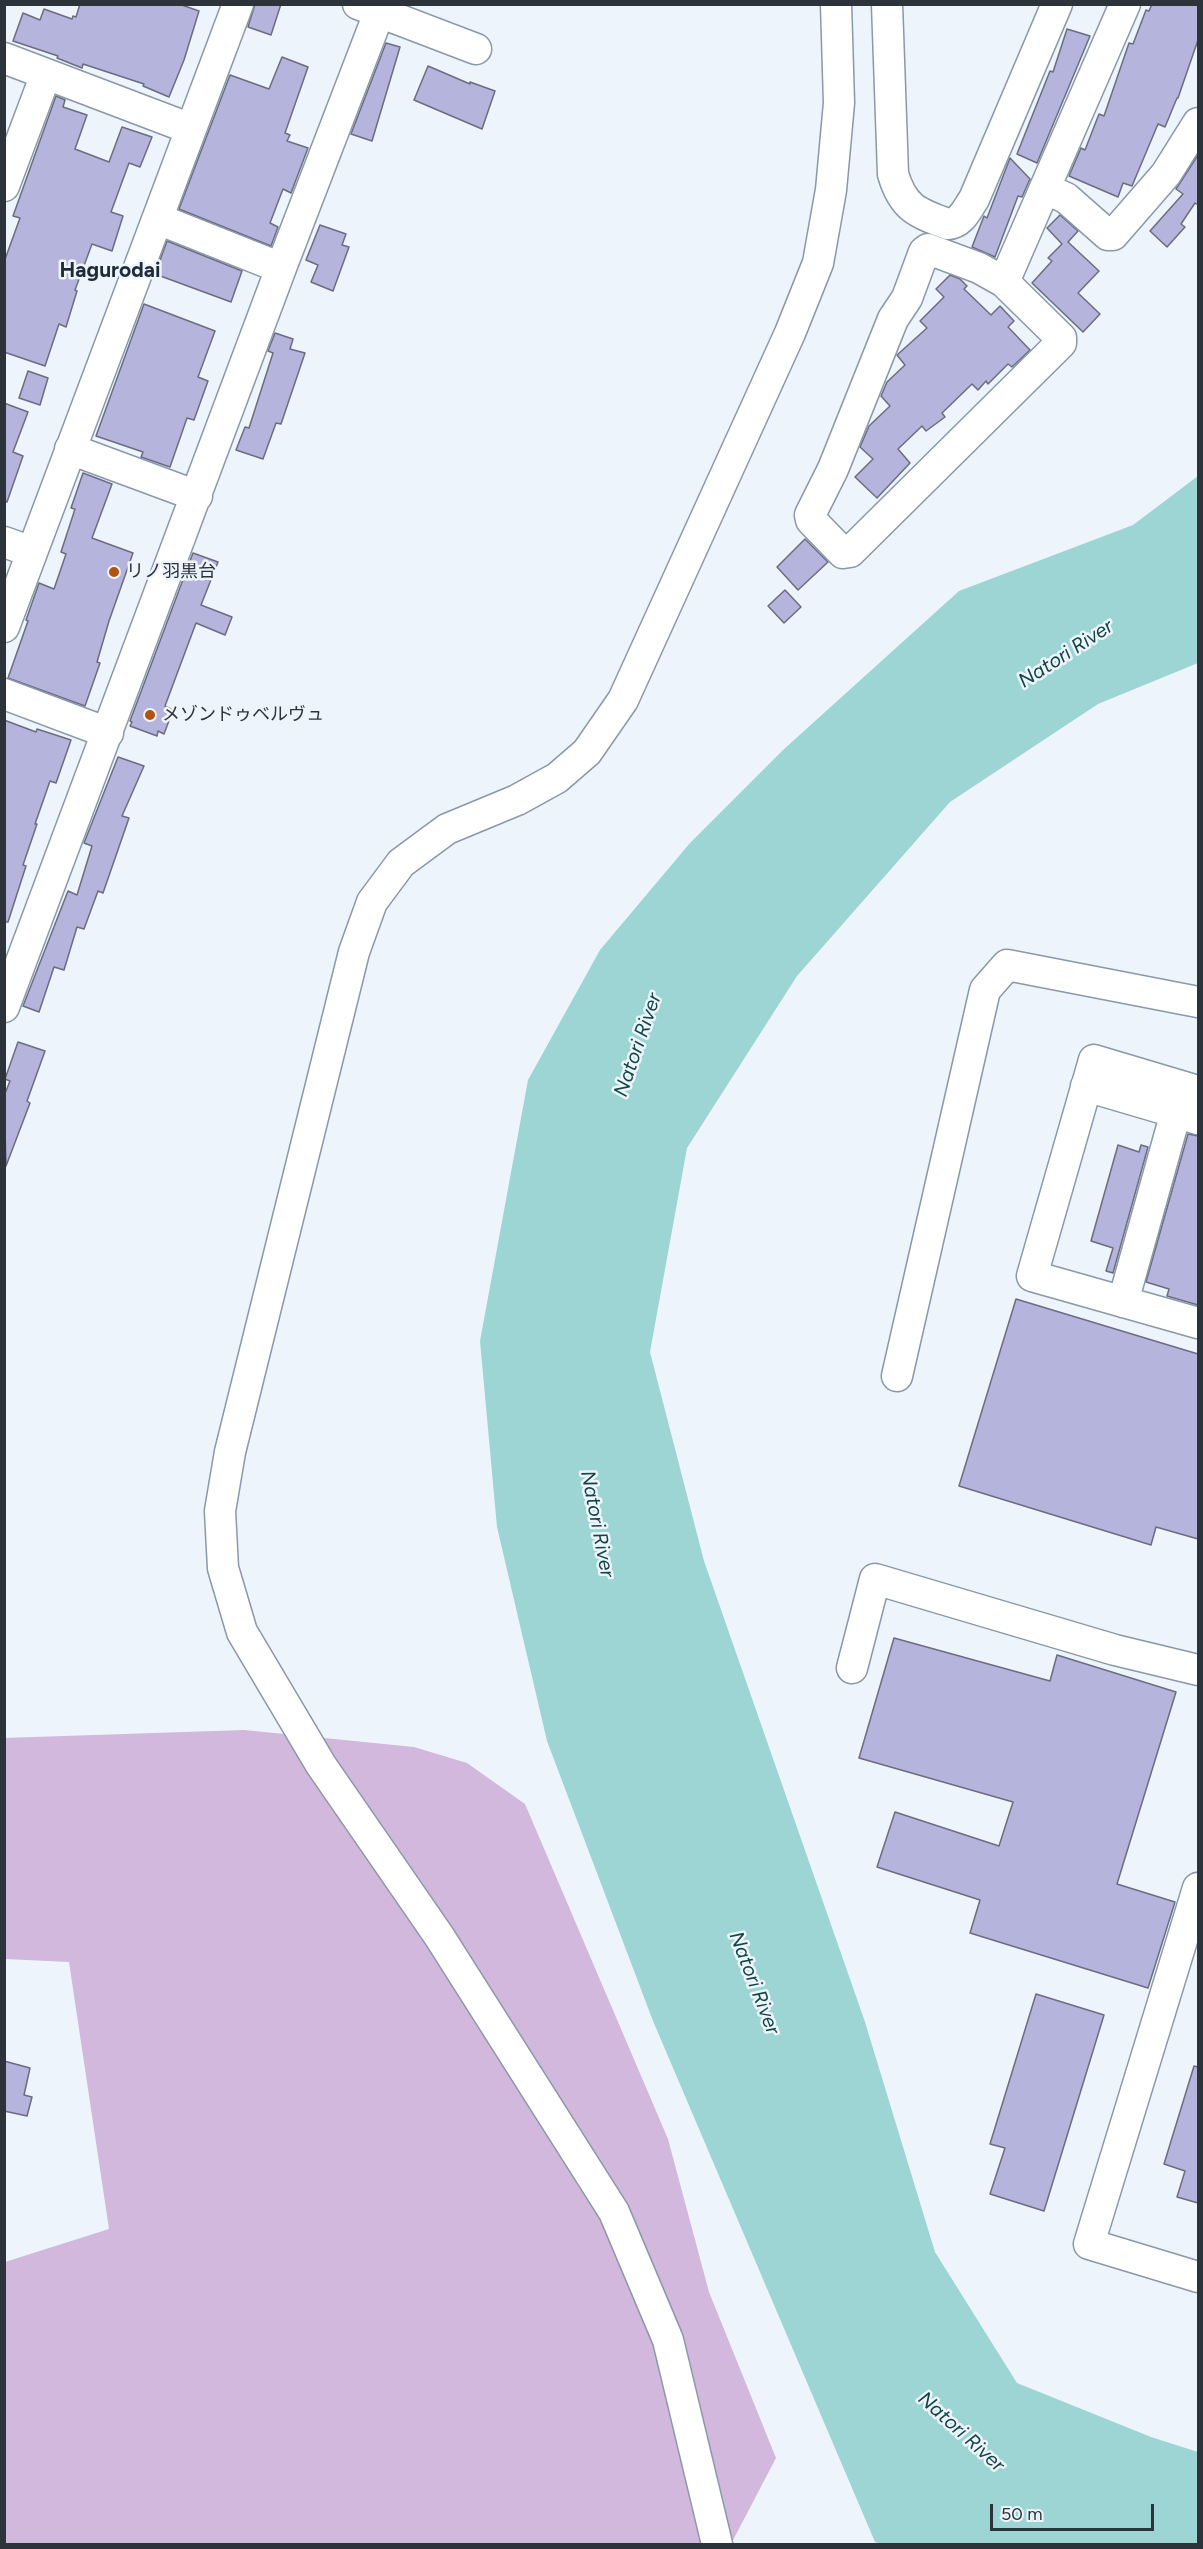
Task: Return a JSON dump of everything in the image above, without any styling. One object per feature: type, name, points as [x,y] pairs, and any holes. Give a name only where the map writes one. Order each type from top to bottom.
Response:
[{"type":"street","points":[[4,627],[238,4]]},
{"type":"street","points":[[717,2544],[668,2340],[614,2212],[439,1936],[321,1766],[242,1632],[224,1568],[220,1511],[230,1452],[354,952],[372,902],[401,863],[447,830],[517,800],[557,778],[587,752],[623,700],[786,344],[818,263],[831,190],[839,103],[836,4]]},
{"type":"street","points":[[887,4],[893,174],[897,187],[913,209],[948,224],[962,217],[974,199],[1057,4]]},
{"type":"street","points":[[1004,282],[1125,4]]},
{"type":"street","points":[[4,1007],[281,268],[368,9],[476,49]]},
{"type":"street","points":[[4,58],[191,129]]},
{"type":"street","points":[[4,186],[46,74]]},
{"type":"street","points":[[1046,189],[1061,195],[1108,235],[1113,235],[1166,174],[1198,123]]},
{"type":"street","points":[[158,219],[281,268]]},
{"type":"street","points":[[928,249],[949,256],[979,268],[1004,282],[1061,338],[1061,343],[850,552],[843,553],[811,520],[810,515],[833,470],[874,363],[893,319],[909,292],[924,252],[928,249]]},
{"type":"street","points":[[70,449],[197,496]]},
{"type":"street","points":[[4,542],[32,552]]},
{"type":"street","points":[[4,694],[108,733]]},
{"type":"street","points":[[897,1376],[985,990],[1007,965],[1198,1002]]},
{"type":"street","points":[[1198,1091],[1094,1060],[1032,1276],[1198,1323]]},
{"type":"street","points":[[1086,1086],[1187,1115],[1123,1302]]},
{"type":"street","points":[[852,1668],[875,1579],[1115,1650],[1198,1670]]},
{"type":"street","points":[[1198,1888],[1089,2244],[1198,2277]]},
{"type":"shaded area","points":[[244,1730],[414,1747],[467,1763],[525,1804],[668,2139],[709,2292],[776,2458],[731,2544],[5,2544],[5,2262],[109,2229],[69,1962],[5,1959],[4,1738]]},
{"type":"water","name":"Natori River","points":[[1198,476],[1198,663],[1098,704],[950,802],[797,976],[687,1148],[650,1352],[704,1561],[865,2022],[935,2252],[1017,2383],[1151,2437],[1198,2452],[1198,2544],[881,2544],[875,2542],[653,2021],[547,1741],[497,1527],[480,1341],[528,1080],[600,950],[690,843],[783,750],[959,591],[1133,525]]},
{"type":"building","points":[[80,4],[179,4],[199,11],[184,60],[169,97],[143,86],[144,84],[83,64],[82,68],[57,58],[58,56],[13,41],[23,13],[40,20],[44,9],[72,19],[73,16],[76,17]]},
{"type":"building","points":[[255,4],[281,4],[271,35],[248,27]]},
{"type":"building","points":[[1152,4],[1198,4],[1198,40],[1178,98],[1165,127],[1158,124],[1132,186],[1123,183],[1118,197],[1069,176],[1081,148],[1085,150],[1099,114],[1104,116],[1129,43],[1133,44],[1146,10],[1149,11]]},
{"type":"building","points":[[1067,29],[1090,36],[1037,163],[1017,154],[1050,71],[1053,72]]},
{"type":"building","points":[[386,43],[400,47],[372,141],[351,134]]},
{"type":"building","points":[[282,57],[308,67],[285,133],[290,135],[287,141],[308,148],[291,193],[283,189],[270,223],[278,227],[271,246],[179,209],[230,75],[269,89]]},
{"type":"building","points":[[428,66],[470,84],[470,82],[495,91],[482,129],[414,100]]},
{"type":"building","points":[[56,96],[65,100],[63,107],[87,115],[75,149],[109,162],[122,127],[152,137],[140,167],[129,163],[111,212],[123,216],[112,251],[92,244],[75,290],[77,291],[66,327],[59,324],[45,366],[4,352],[4,262],[20,218],[13,216]]},
{"type":"building","points":[[1198,155],[1198,205],[1195,203],[1181,224],[1185,227],[1167,247],[1150,231],[1183,194],[1176,189]]},
{"type":"building","points":[[1010,158],[1030,179],[1022,197],[1018,196],[995,257],[972,247],[984,216],[987,218]]},
{"type":"building","points":[[1060,215],[1078,231],[1068,242],[1099,271],[1078,293],[1100,314],[1083,332],[1032,283],[1052,261],[1048,258],[1062,244],[1047,228]]},
{"type":"building","points":[[320,225],[346,234],[342,245],[349,247],[333,291],[311,282],[318,265],[306,260]]},
{"type":"building","points":[[167,241],[242,271],[231,302],[155,274]]},
{"type":"building","points":[[950,275],[960,279],[967,286],[964,289],[991,315],[1000,306],[1014,321],[1008,327],[1030,350],[1012,367],[1008,364],[988,384],[986,381],[978,390],[972,384],[942,413],[945,417],[926,431],[922,426],[898,449],[910,463],[877,498],[855,477],[873,459],[860,447],[869,426],[890,406],[881,396],[887,382],[905,365],[897,355],[927,328],[920,321],[944,297],[936,289]]},
{"type":"building","points":[[144,304],[215,331],[198,377],[208,381],[194,420],[187,418],[170,467],[141,457],[143,452],[96,436]]},
{"type":"building","points":[[275,333],[293,339],[290,349],[305,353],[281,424],[276,423],[263,459],[236,450],[245,427],[249,428],[273,353],[268,351]]},
{"type":"building","points":[[28,371],[48,378],[40,405],[19,398]]},
{"type":"building","points":[[4,403],[28,412],[13,452],[23,456],[7,502],[4,501]]},
{"type":"building","points":[[83,473],[112,484],[92,538],[133,553],[109,621],[97,662],[100,663],[85,706],[8,678],[39,583],[54,589],[66,554],[61,552],[75,509],[71,508]]},
{"type":"building","points":[[805,539],[828,562],[798,590],[777,567]]},
{"type":"building","points":[[193,553],[218,562],[201,605],[232,617],[225,635],[196,623],[165,706],[173,710],[164,734],[158,731],[157,736],[130,726],[132,722],[130,721]]},
{"type":"building","points":[[785,590],[801,607],[784,623],[768,606]]},
{"type":"building","points":[[4,720],[36,732],[37,729],[71,740],[56,783],[50,781],[35,824],[37,824],[23,865],[26,866],[8,922],[4,922]]},
{"type":"building","points":[[118,757],[144,766],[122,816],[129,818],[103,893],[98,891],[84,929],[77,927],[64,970],[54,967],[39,1012],[23,1006],[68,891],[77,895],[92,846],[84,843]]},
{"type":"building","points":[[18,1042],[45,1051],[27,1101],[30,1103],[6,1166],[4,1096],[10,1081],[5,1079]]},
{"type":"building","points":[[1188,1134],[1198,1136],[1198,1305],[1167,1296],[1169,1289],[1146,1282]]},
{"type":"building","points":[[1118,1145],[1139,1152],[1141,1145],[1148,1147],[1113,1273],[1106,1271],[1113,1248],[1091,1241]]},
{"type":"building","points":[[1016,1299],[1198,1354],[1198,1539],[1156,1527],[1151,1545],[959,1486]]},
{"type":"building","points":[[894,1638],[1050,1681],[1057,1655],[1176,1692],[1117,1884],[1175,1902],[1148,1988],[970,1933],[980,1900],[877,1867],[895,1812],[999,1846],[1013,1802],[859,1758]]},
{"type":"building","points":[[1036,1994],[1104,2015],[1044,2211],[990,2194],[1005,2148],[990,2144]]},
{"type":"building","points":[[4,2061],[30,2068],[24,2095],[32,2097],[27,2116],[4,2111]]},
{"type":"building","points":[[1194,2066],[1198,2067],[1198,2203],[1177,2197],[1185,2171],[1164,2164]]},
{"type":"place","name":"リノ羽黒台","points":[[114,572]]},
{"type":"place","name":"メゾンドゥベルヴュ","points":[[150,715]]},
{"type":"district","name":"Hagurodai","points":[[110,271]]}]
